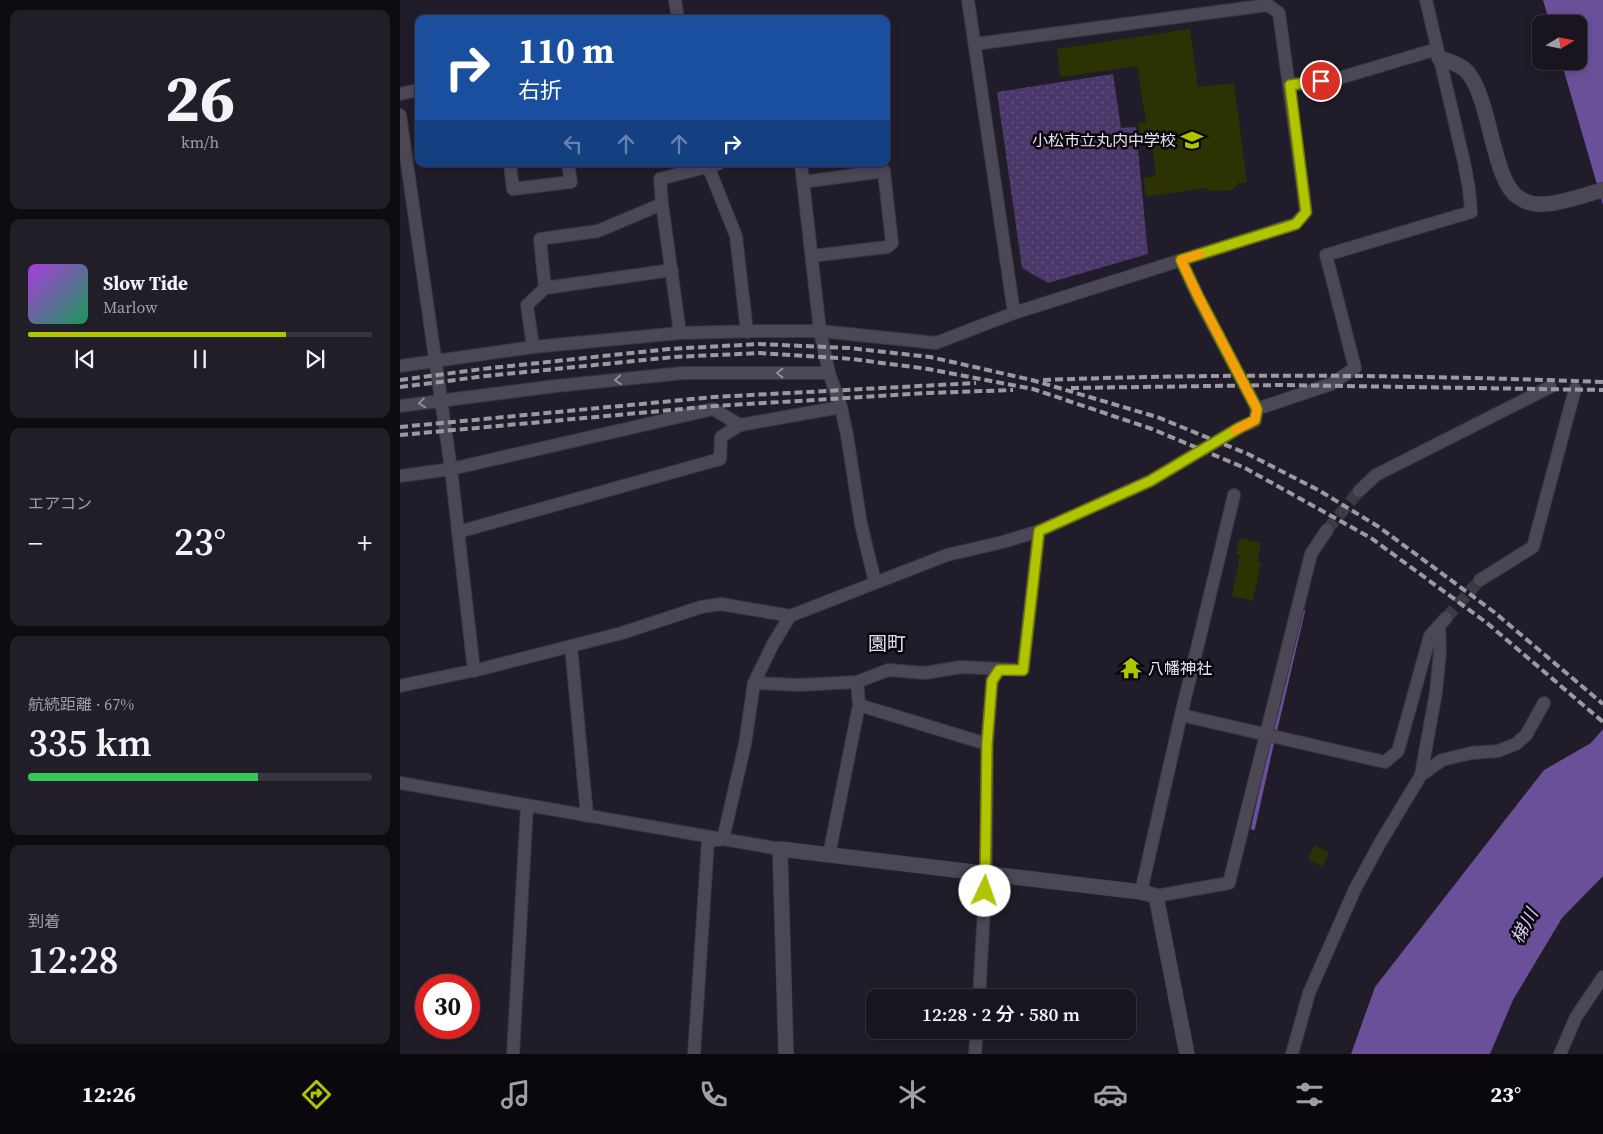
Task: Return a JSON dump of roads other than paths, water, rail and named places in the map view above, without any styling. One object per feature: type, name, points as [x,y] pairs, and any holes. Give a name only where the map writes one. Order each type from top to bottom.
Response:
[{"type":"street","points":[[675,0],[677,15]]},
{"type":"street","points":[[968,0],[1014,313]]},
{"type":"street","points":[[1257,409],[1331,384],[1355,368],[1326,255],[1471,212],[1466,171],[1426,0]]},
{"type":"street","points":[[400,366],[533,347],[680,333],[820,331],[936,342],[1014,313],[1296,224],[1306,212],[1279,14],[1268,5],[975,44]]},
{"type":"street","points":[[1290,85],[1336,79],[1438,54],[1469,73],[1478,90],[1484,108],[1501,170],[1506,182],[1517,197],[1531,203],[1544,204],[1603,190]]},
{"type":"street","points":[[400,94],[415,91]]},
{"type":"street","points":[[400,116],[451,469],[474,671]]},
{"type":"street","points":[[510,167],[513,190],[571,182],[568,167]]},
{"type":"street","points":[[680,333],[660,179],[698,167]]},
{"type":"street","points":[[706,167],[710,172],[736,236],[747,332]]},
{"type":"street","points":[[802,167],[820,331],[829,373],[841,407],[861,524],[875,582]]},
{"type":"street","points":[[804,182],[884,171],[892,243],[887,247],[812,256]]},
{"type":"street","points":[[545,288],[540,239],[598,231],[662,204]]},
{"type":"street","points":[[400,686],[474,671],[622,633],[701,606],[721,604],[790,616],[947,555],[1003,542],[1039,531],[1150,481],[1255,420],[1257,409],[1181,260]]},
{"type":"street","points":[[533,347],[527,305],[545,288],[672,270]]},
{"type":"street","points":[[400,406],[556,386],[683,374],[829,373]]},
{"type":"street","points":[[1359,491],[1376,475],[1550,387]]},
{"type":"street","points":[[1480,580],[1533,547],[1575,389]]},
{"type":"street","points":[[458,532],[720,459],[721,437],[740,424],[841,407]]},
{"type":"street","points":[[400,476],[451,469],[713,409],[740,424]]},
{"type":"street","points":[[1141,892],[1234,495]]},
{"type":"street","points":[[400,783],[780,849],[1141,892],[1156,896],[1229,882],[1312,554],[1327,530]]},
{"type":"street","points":[[754,683],[799,685],[858,682],[888,670],[925,673],[961,667],[1023,670],[1039,531]]},
{"type":"street","points":[[723,839],[745,744],[754,683],[773,644],[790,616]]},
{"type":"street","points":[[1181,715],[1385,762],[1398,751],[1430,636],[1443,622],[1436,692],[1421,775],[1355,889],[1309,992],[1292,1054]]},
{"type":"street","points":[[571,646],[587,816]]},
{"type":"street","points":[[980,989],[986,874],[987,744],[992,681],[999,670]]},
{"type":"street","points":[[829,855],[859,705],[858,682]]},
{"type":"street","points":[[1421,775],[1442,760],[1471,752],[1498,751],[1516,744],[1526,735],[1544,703]]},
{"type":"street","points":[[859,705],[987,744]]},
{"type":"street","points":[[513,1054],[527,806]]},
{"type":"street","points":[[694,1054],[708,841],[723,839]]},
{"type":"street","points":[[780,849],[786,1054]]},
{"type":"street","points":[[1156,896],[1187,1054]]},
{"type":"street","points":[[1560,1054],[1576,1017],[1603,978]]},
{"type":"street","points":[[976,1054],[977,1039]]},
{"type":"water","points":[[1543,0],[1603,0],[1603,205],[1564,70],[1588,70],[1588,15],[1547,15]]},
{"type":"water","name":"梯川","points":[[1603,729],[1603,876],[1562,918],[1513,1000],[1490,1054],[1351,1054],[1375,987],[1544,770],[1591,743]]},
{"type":"waterway","points":[[1275,731],[1303,611]]},
{"type":"waterway","points":[[1253,828],[1272,743]]},
{"type":"tunnel","points":[[1327,530],[1359,491]]},
{"type":"tunnel","points":[[1446,618],[1480,580]]},
{"type":"railway","points":[[400,380],[482,369],[669,349],[759,344],[849,348],[930,357],[1032,380],[1157,417],[1248,454],[1320,491],[1379,527],[1494,612],[1603,704]]},
{"type":"railway","points":[[400,387],[486,376],[674,357],[760,353],[852,359],[928,369],[1033,389],[1152,429],[1245,468],[1371,538],[1487,623],[1603,722]]},
{"type":"railway","points":[[1043,380],[1183,376],[1323,376],[1603,382]]},
{"type":"railway","points":[[400,427],[714,397],[976,383]]},
{"type":"railway","points":[[1071,388],[1282,385],[1603,390]]},
{"type":"railway","points":[[400,435],[715,406],[928,393],[1013,390]]},
{"type":"place","name":"小松市立丸内中学校","points":[[1192,140]]},
{"type":"place","name":"八幡神社","points":[[1131,668]]},
{"type":"district","name":"園町","points":[[887,643]]}]
